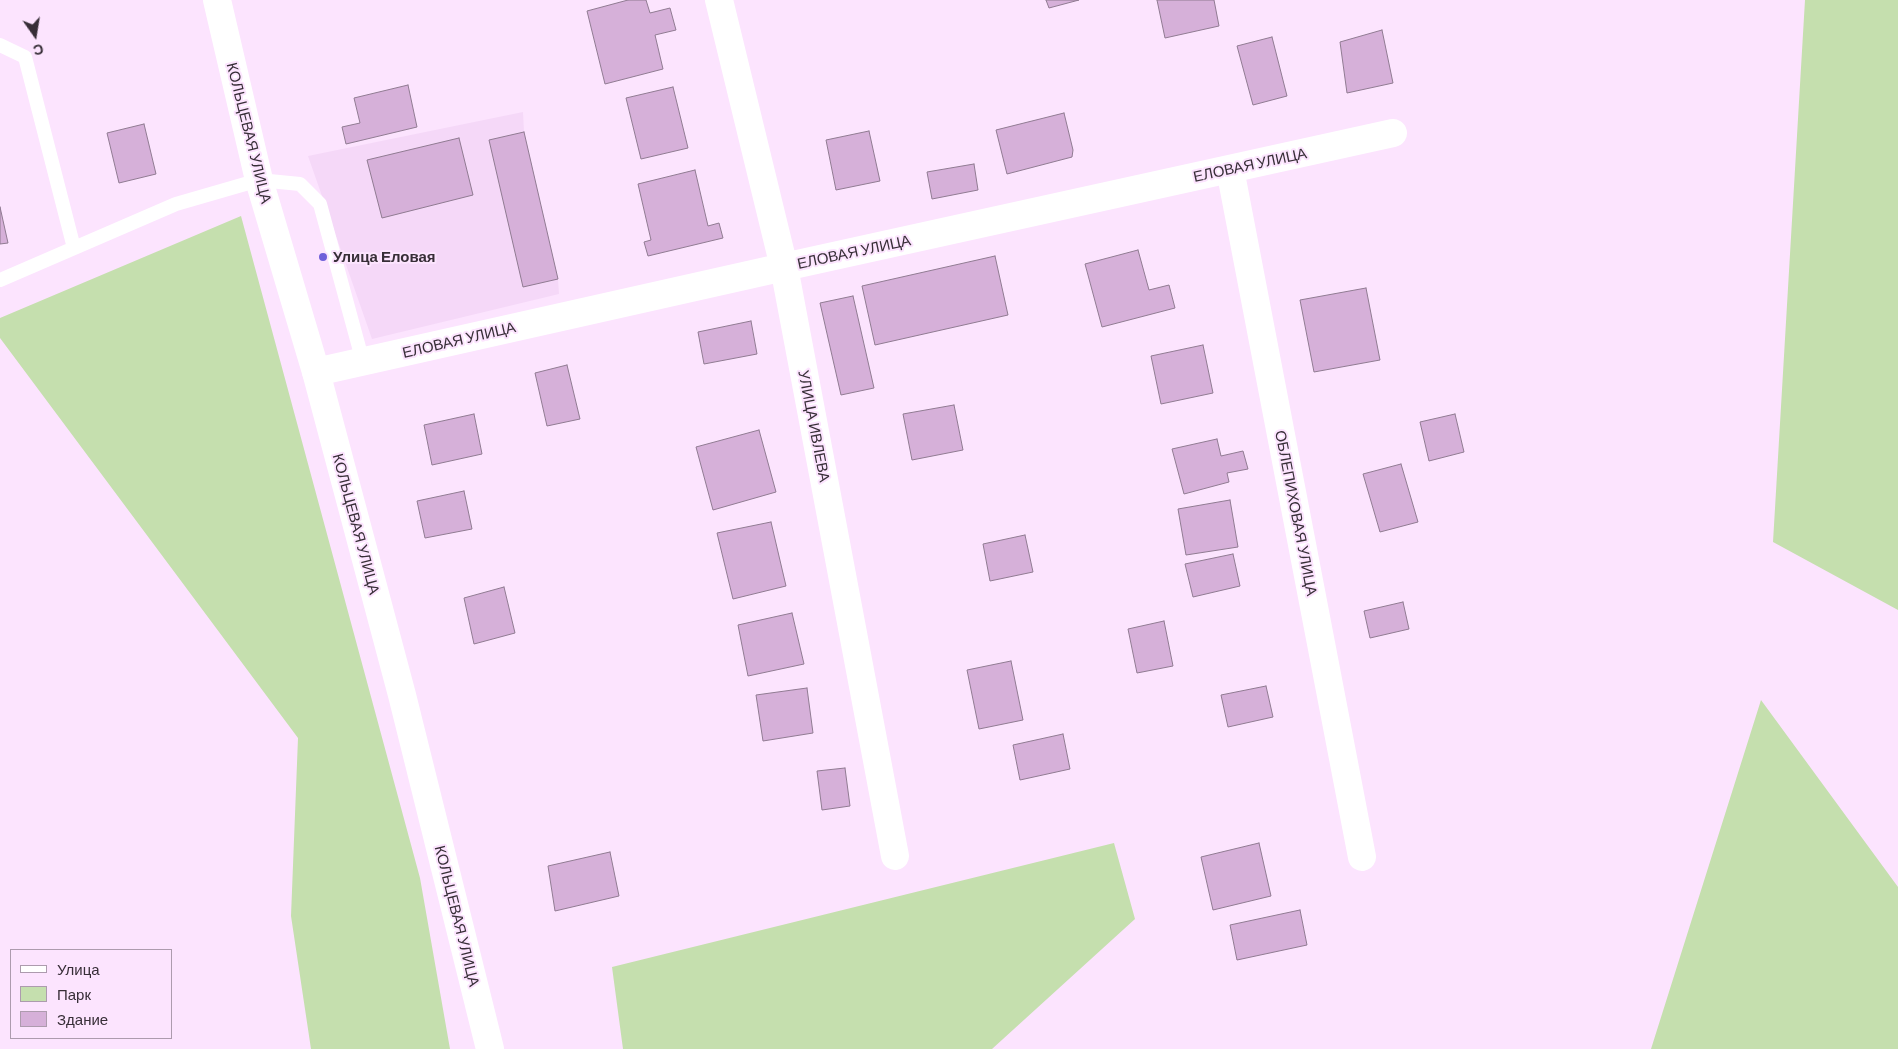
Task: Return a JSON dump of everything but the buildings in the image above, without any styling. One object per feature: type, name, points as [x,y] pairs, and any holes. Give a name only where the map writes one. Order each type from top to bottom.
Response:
[{"type":"street","name":"КОЛЬЦЕВАЯ УЛИЦА","points":[[217,0],[259,180],[316,372],[402,695],[490,1049]]},
{"type":"street","name":"УЛИЦА ИВЛЕВА","points":[[719,0],[784,267],[895,856]]},
{"type":"street","name":"ЕЛОВАЯ УЛИЦА","points":[[316,372],[1393,133]]},
{"type":"street","name":"ОБЛЕПИХОВАЯ УЛИЦА","points":[[1230,169],[1362,857]]},
{"type":"lane","points":[[0,45],[25,57],[74,248]]},
{"type":"lane","points":[[0,280],[176,204],[259,180],[300,184],[320,204],[363,362]]},
{"type":"shaded area","points":[[523,112],[524,132],[558,279],[559,294],[372,339],[308,156]]},
{"type":"green space","points":[[1805,0],[1898,0],[1898,610],[1773,542]]},
{"type":"green space","points":[[241,216],[420,878],[450,1049],[311,1049],[291,916],[298,738],[0,338],[0,318]]},
{"type":"green space","points":[[1761,700],[1898,887],[1898,1049],[1651,1049]]},
{"type":"green space","points":[[1114,843],[1135,919],[992,1049],[623,1049],[612,967]]},
{"type":"place","name":"Улица Еловая","points":[[323,257]]}]
